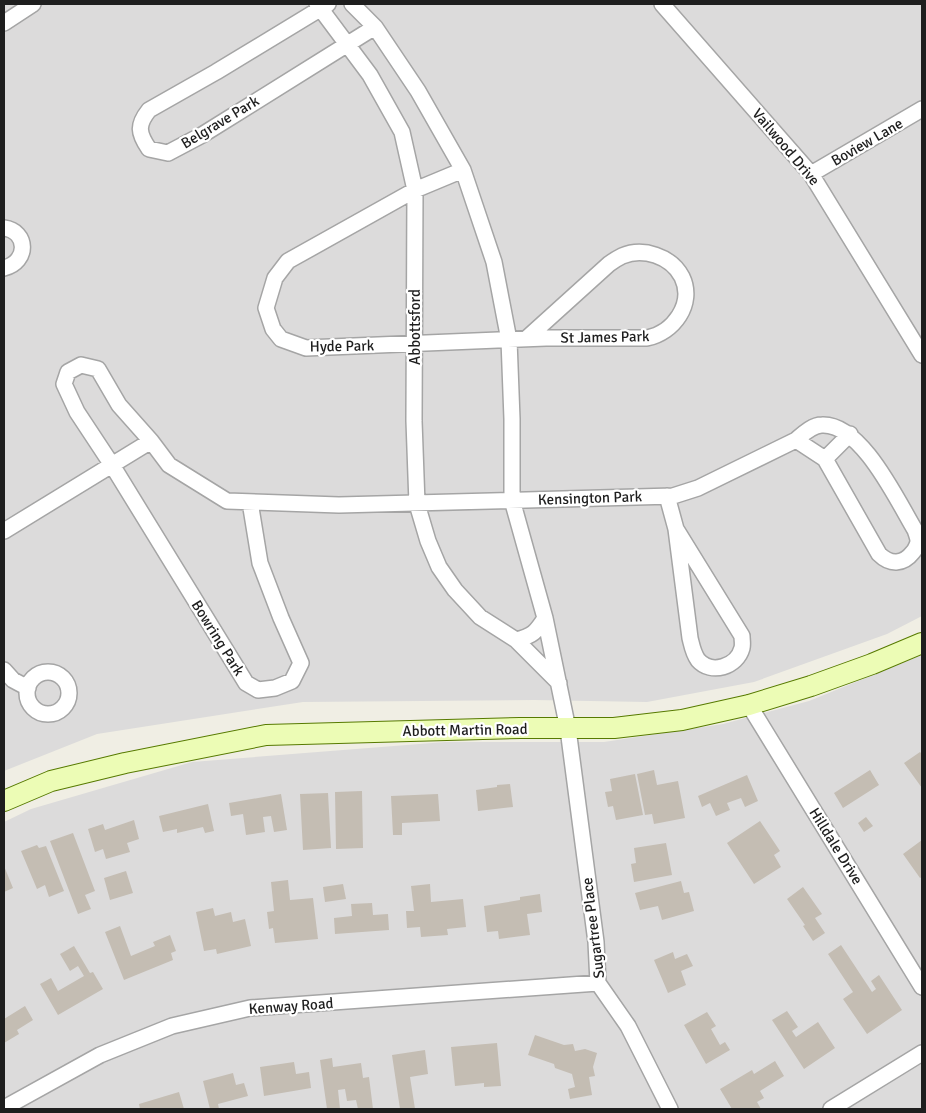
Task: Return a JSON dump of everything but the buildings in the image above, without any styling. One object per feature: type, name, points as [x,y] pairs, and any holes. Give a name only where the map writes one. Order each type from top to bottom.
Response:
[{"type":"main road","name":"Abbott Martin Road","points":[[4,801],[52,782],[116,765],[266,735],[520,728],[614,728],[682,720],[749,705],[855,670],[922,644]]},
{"type":"street","points":[[4,23],[33,4]]},
{"type":"street","points":[[352,4],[375,27],[418,91],[463,170],[494,262],[509,340],[512,419],[512,500],[544,618],[568,729]]},
{"type":"street","name":"Vailwood Drive","points":[[662,4],[811,174],[922,355]]},
{"type":"street","name":"Belgrave Park","points":[[322,5],[216,72],[149,110],[142,120],[140,129],[149,149],[168,153],[202,135],[375,27]]},
{"type":"street","name":"Abbottsford","points":[[322,5],[370,75],[402,132],[415,190],[414,421],[417,504],[428,541],[439,567],[455,590],[480,617],[516,640],[559,683]]},
{"type":"street","name":"Boview Lane","points":[[811,174],[922,109]]},
{"type":"street","name":"Hyde Park","points":[[463,170],[415,190],[288,261],[275,278],[266,308],[273,329],[281,339],[306,348],[509,340]]},
{"type":"street","points":[[4,228],[13,231],[22,243],[19,260],[13,266],[4,268]]},
{"type":"street","name":"St James Park","points":[[509,340],[647,338],[658,336],[676,322],[681,312],[685,294],[682,276],[667,261],[656,255],[646,252],[622,256],[609,264],[526,339]]},
{"type":"street","name":"Bowring Park","points":[[250,502],[260,564],[301,662],[292,680],[275,688],[258,690],[246,683],[112,465],[77,412],[64,384],[68,372],[81,365],[98,369],[119,406],[151,441],[169,465],[227,501],[339,505],[512,500]]},
{"type":"street","name":"Kensington Park","points":[[512,500],[667,496],[698,488],[796,440],[810,429],[821,424],[850,434],[868,453],[915,530],[918,541],[914,551],[908,558],[898,563],[886,561],[879,554],[825,459],[796,440]]},
{"type":"street","points":[[825,459],[850,434]]},
{"type":"street","points":[[4,531],[151,441]]},
{"type":"street","points":[[667,496],[676,529],[693,652],[700,662],[712,668],[728,666],[740,653],[742,636],[676,529]]},
{"type":"street","points":[[516,640],[527,637],[536,631],[544,618]]},
{"type":"street","points":[[4,670],[13,680],[28,688]]},
{"type":"street","name":"Hilldale Drive","points":[[749,705],[922,987]]},
{"type":"street","name":"Sugartree Place","points":[[568,729],[596,942],[598,983],[628,1026],[670,1109]]},
{"type":"street","name":"Kenway Road","points":[[4,1108],[100,1055],[172,1026],[250,1008],[598,983]]},
{"type":"street","points":[[832,1109],[922,1053]]},
{"type":"shaded area","points":[[4,4],[922,4],[922,616],[887,634],[754,682],[647,702],[534,700],[303,702],[97,734],[4,771]]},
{"type":"shaded area","points":[[922,655],[922,1109],[4,1109],[4,822],[31,809],[192,762],[445,742],[604,742],[723,724],[809,701]]}]
